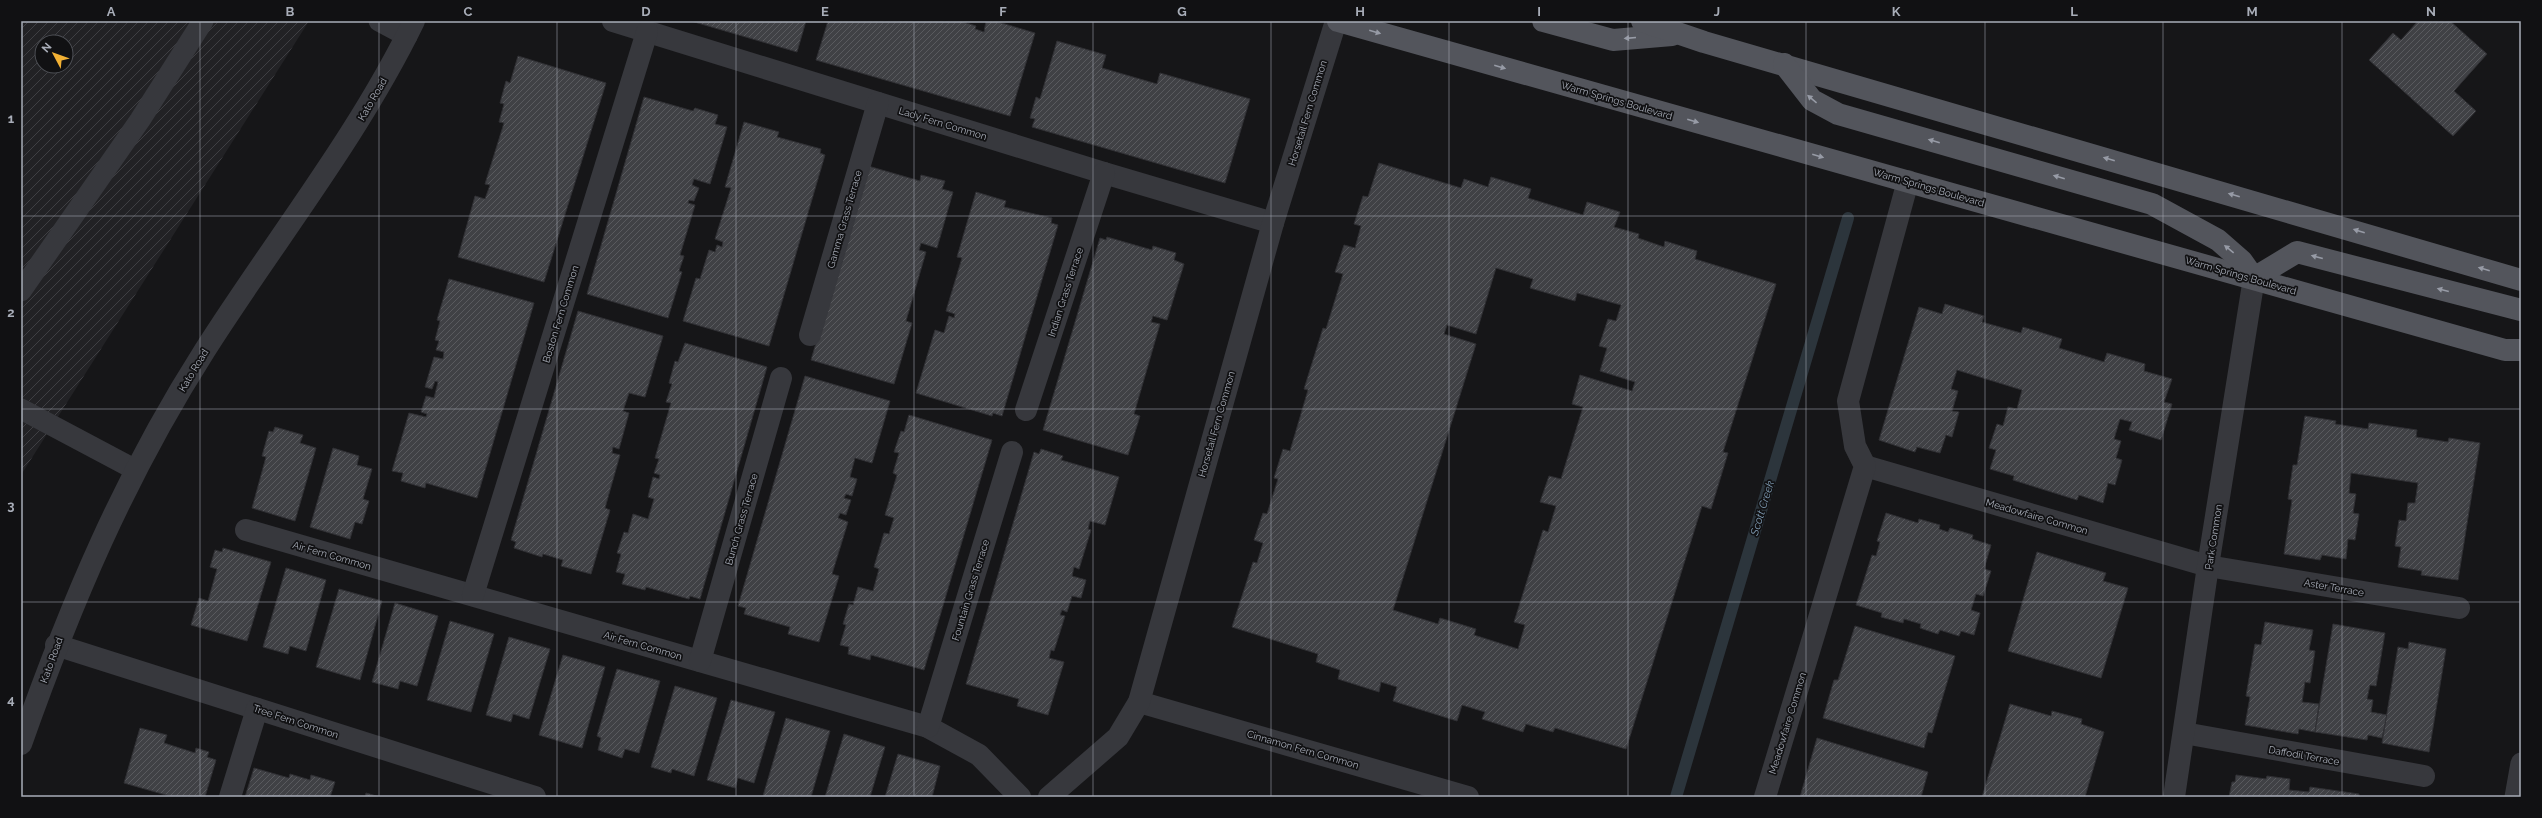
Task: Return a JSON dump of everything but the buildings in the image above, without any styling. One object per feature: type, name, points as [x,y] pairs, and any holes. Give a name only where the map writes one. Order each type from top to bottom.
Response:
[{"type":"main road","name":"Warm Springs Boulevard","points":[[1337,21],[2254,278],[2505,350],[2521,350]]},
{"type":"main road","points":[[1543,21],[1613,40],[1683,34]]},
{"type":"main road","points":[[1642,21],[2521,280]]},
{"type":"main road","points":[[1784,64],[1812,100],[1838,114],[2152,204],[2218,240],[2242,260],[2254,278],[2297,252],[2521,310]]},
{"type":"street","name":"Lady Fern Common","points":[[613,21],[1104,173],[1273,223]]},
{"type":"street","name":"Horsetail Fern Common","points":[[1049,797],[1118,737],[1138,702],[1273,223],[1337,21]]},
{"type":"street","name":"Kato Road","points":[[21,744],[56,645],[92,557],[134,469],[205,350],[364,114],[410,28]]},
{"type":"street","name":"Boston Fern Common","points":[[473,596],[647,32]]},
{"type":"street","name":"Gamma Grass Terrace","points":[[810,335],[878,103]]},
{"type":"street","name":"Indian Grass Terrace","points":[[1026,410],[1104,173]]},
{"type":"street","points":[[1865,466],[1855,446],[1848,401],[1908,181]]},
{"type":"street","name":"Park Common","points":[[2174,797],[2208,566],[2254,278]]},
{"type":"street","name":"Bunch Grass Terrace","points":[[700,661],[781,378]]},
{"type":"street","name":"Fountain Grass Terrace","points":[[928,727],[1012,452]]},
{"type":"street","name":"Meadowfaire Common","points":[[1765,797],[1865,466],[2208,566]]},
{"type":"street","name":"Air Fern Common","points":[[246,530],[928,727],[979,756],[1020,797]]},
{"type":"street","name":"Aster Terrace","points":[[2208,566],[2459,608]]},
{"type":"street","name":"Tree Fern Common","points":[[56,645],[257,709],[474,788],[535,797]]},
{"type":"street","name":"Cinnamon Fern Common","points":[[1138,702],[1468,797]]},
{"type":"street","points":[[230,797],[257,709]]},
{"type":"street","name":"Daffodil Terrace","points":[[2184,733],[2424,776]]},
{"type":"lane","points":[[21,291],[140,120],[203,21]]},
{"type":"lane","points":[[379,21],[410,28]]},
{"type":"lane","points":[[21,409],[134,469]]},
{"type":"lane","points":[[2515,797],[2521,763]]},
{"type":"shaded area","points":[[21,21],[309,21],[21,475]]},
{"type":"waterway","name":"Scott Creek","points":[[1676,797],[1848,218]]}]
